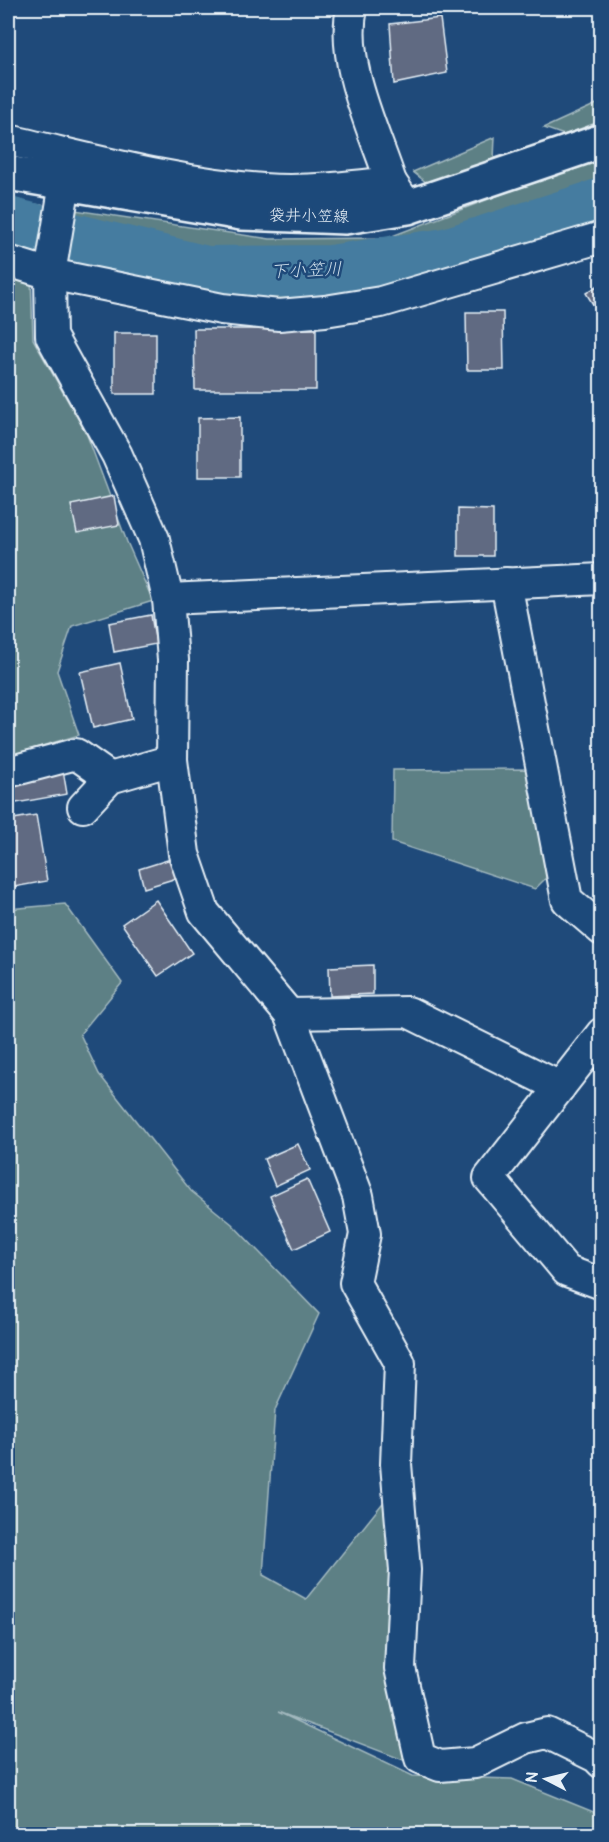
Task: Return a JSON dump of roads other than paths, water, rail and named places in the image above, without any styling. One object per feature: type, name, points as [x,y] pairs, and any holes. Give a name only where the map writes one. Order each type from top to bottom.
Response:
[{"type":"main road","name":"袋井小笠線","points":[[8,173],[241,213],[345,217],[400,195],[602,141]]},
{"type":"street","points":[[8,140],[205,183],[265,189],[400,195],[351,62],[348,26],[351,8]]},
{"type":"street","points":[[65,183],[50,274],[51,336],[117,455],[153,539],[168,598],[173,660],[172,760],[184,854],[204,912],[289,1014],[358,1196],[365,1234],[355,1283],[400,1363],[396,1464],[405,1570],[400,1668],[420,1758],[440,1766],[475,1762],[526,1738],[547,1733],[596,1757],[602,1763]]},
{"type":"street","points":[[8,261],[50,274],[222,309],[279,315],[325,311],[381,302],[602,237]]},
{"type":"street","points":[[168,598],[602,579]]},
{"type":"street","points":[[506,583],[567,900],[602,930]]},
{"type":"street","points":[[8,772],[76,754],[110,778]]},
{"type":"street","points":[[83,807],[110,778],[172,760]]},
{"type":"street","points":[[289,1014],[408,1012],[560,1087]]},
{"type":"street","points":[[602,1032],[489,1178],[567,1271],[602,1284]]},
{"type":"waterway","name":"下小笠川","points":[[8,223],[206,272],[331,271],[446,254],[602,204]]}]
